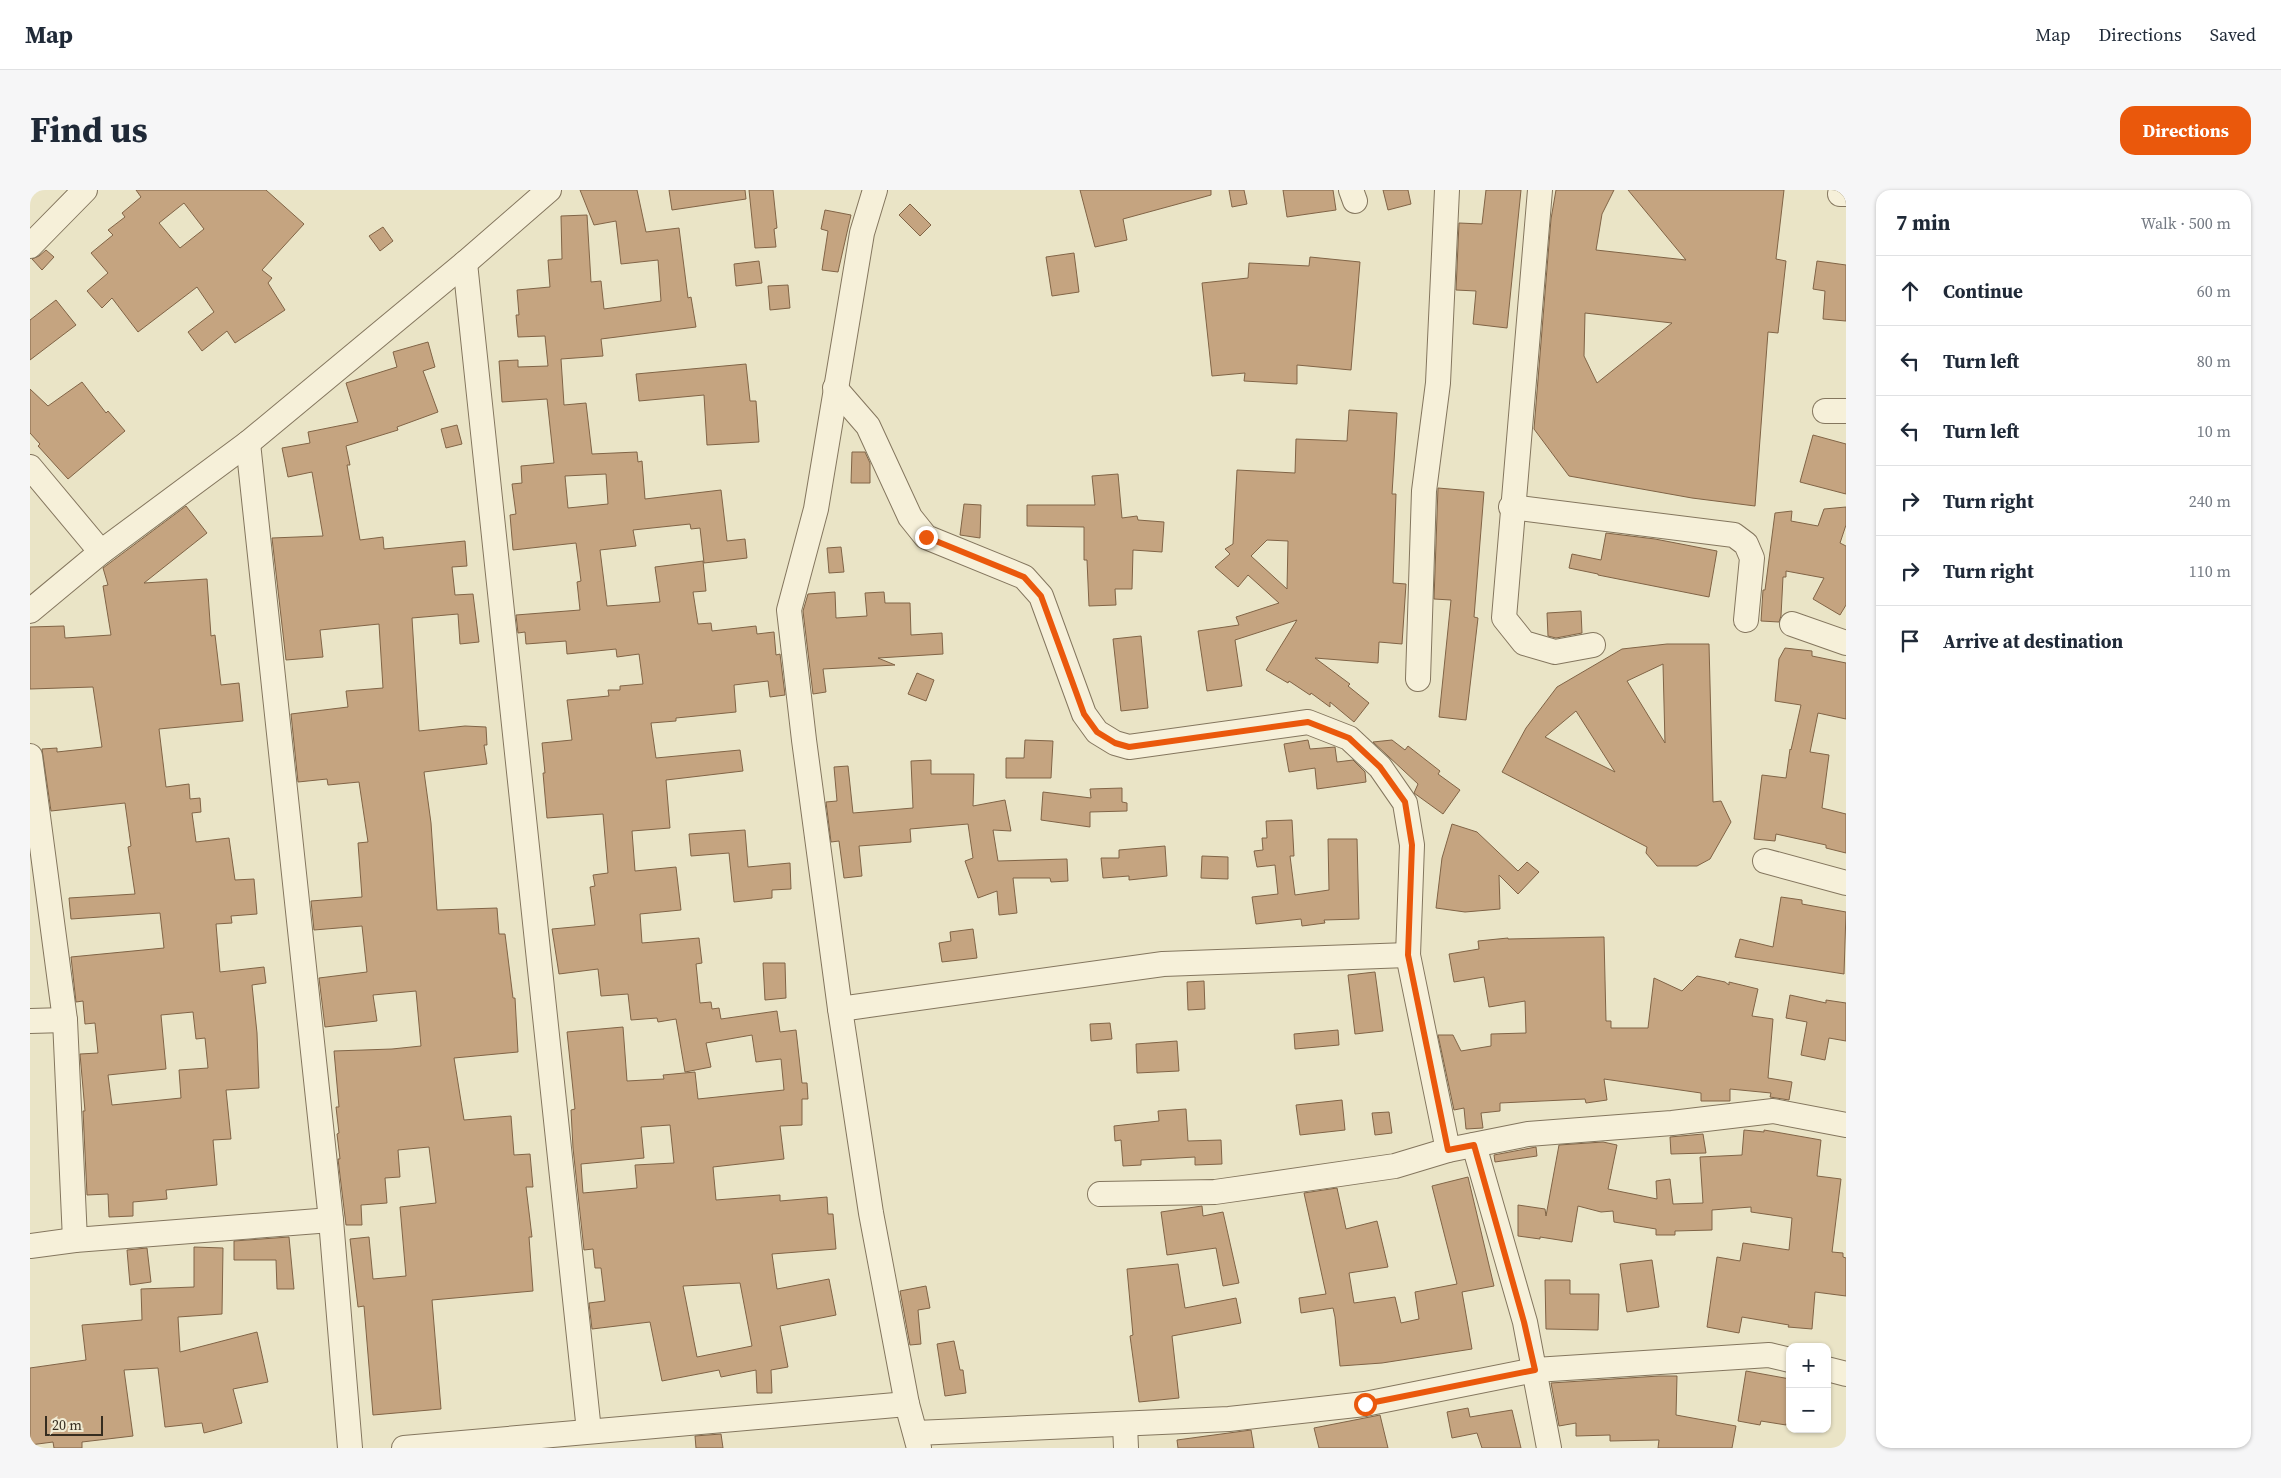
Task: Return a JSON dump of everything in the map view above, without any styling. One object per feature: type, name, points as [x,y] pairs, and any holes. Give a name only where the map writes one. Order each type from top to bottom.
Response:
[{"type":"street","points":[[30,246],[85,190]]},
{"type":"street","points":[[30,611],[101,552],[248,443],[465,263],[549,190]]},
{"type":"street","points":[[874,190],[862,233],[816,510],[789,610],[804,740],[840,1009],[871,1213],[907,1404],[917,1441],[1126,1437],[1229,1420],[1365,1404],[1535,1370],[1770,1355],[1786,1359]]},
{"type":"street","points":[[1418,679],[1424,491],[1438,383],[1447,190]]},
{"type":"street","points":[[1540,190],[1504,618],[1524,643],[1555,652],[1593,645]]},
{"type":"street","points":[[465,263],[589,1431]]},
{"type":"street","points":[[835,388],[868,426],[910,517],[926,537],[1024,577],[1041,596],[1084,714],[1097,732],[1115,743],[1129,747],[1308,722],[1349,738],[1380,767],[1405,802],[1412,845],[1408,955],[1448,1150]]},
{"type":"street","points":[[248,443],[331,1220],[350,1448]]},
{"type":"street","points":[[30,467],[101,552]]},
{"type":"street","points":[[1512,507],[1734,534],[1746,544],[1752,558],[1746,620]]},
{"type":"street","points":[[1792,624],[1846,643]]},
{"type":"street","points":[[30,756],[65,1020],[75,1240]]},
{"type":"street","points":[[1765,861],[1846,883]]},
{"type":"street","points":[[840,1009],[1164,964],[1408,955]]},
{"type":"street","points":[[30,1021],[65,1020]]},
{"type":"street","points":[[1100,1194],[1224,1191],[1395,1166],[1448,1150],[1528,1134],[1672,1123],[1772,1111],[1846,1125]]},
{"type":"street","points":[[1474,1145],[1524,1322],[1535,1370],[1548,1448]]},
{"type":"street","points":[[30,1246],[75,1240],[331,1220]]},
{"type":"street","points":[[1831,1370],[1846,1374]]},
{"type":"street","points":[[404,1448],[907,1404]]},
{"type":"building","points":[[136,190],[266,190],[304,224],[262,270],[272,278],[268,283],[285,310],[235,343],[227,331],[202,351],[188,332],[214,312],[197,287],[138,332],[112,298],[102,308],[87,291],[108,273],[91,253],[113,235],[108,230],[125,217],[122,213],[141,197]],"holes":[[[184,203],[204,229],[180,248],[159,223]]]},
{"type":"building","points":[[580,190],[637,190],[646,232],[679,228],[688,298],[691,297],[696,327],[601,339],[603,356],[561,359],[564,405],[586,403],[592,454],[637,452],[638,462],[642,461],[645,499],[721,490],[727,541],[745,539],[747,558],[704,563],[700,528],[691,529],[690,524],[633,530],[636,546],[600,550],[607,606],[660,602],[655,567],[703,561],[706,591],[693,592],[698,624],[711,623],[712,631],[756,626],[757,634],[774,632],[776,655],[780,654],[785,695],[770,697],[768,681],[734,685],[736,712],[676,718],[676,721],[651,723],[656,758],[740,750],[743,771],[666,780],[670,828],[632,831],[635,871],[676,867],[681,910],[640,914],[642,943],[699,938],[702,963],[696,964],[700,1003],[711,1002],[712,1009],[719,1008],[721,1019],[777,1011],[780,1032],[796,1030],[802,1083],[807,1083],[808,1099],[802,1099],[802,1125],[780,1126],[784,1159],[713,1167],[716,1200],[780,1195],[780,1201],[827,1197],[828,1214],[833,1214],[836,1249],[772,1254],[777,1289],[829,1279],[836,1315],[780,1326],[788,1367],[771,1370],[772,1393],[757,1393],[756,1370],[721,1377],[719,1370],[662,1381],[650,1322],[592,1329],[589,1303],[605,1301],[601,1268],[595,1268],[593,1249],[584,1250],[573,1148],[571,1110],[575,1109],[567,1032],[623,1027],[627,1081],[664,1079],[663,1075],[695,1072],[698,1099],[784,1090],[781,1059],[756,1062],[752,1035],[706,1043],[711,1067],[685,1072],[676,1019],[658,1022],[657,1018],[631,1020],[628,994],[601,996],[598,969],[559,974],[552,929],[595,925],[590,887],[595,886],[593,875],[608,873],[603,814],[547,818],[542,743],[572,740],[567,700],[609,696],[608,690],[620,690],[620,686],[643,684],[639,654],[617,657],[616,649],[567,654],[566,641],[526,644],[525,632],[518,633],[516,615],[580,610],[577,582],[581,581],[576,543],[513,550],[510,515],[516,514],[512,484],[522,483],[521,466],[554,463],[547,399],[502,402],[499,361],[518,360],[518,367],[548,366],[545,336],[518,337],[516,315],[519,315],[517,290],[550,287],[548,260],[562,259],[561,216],[587,215],[591,282],[601,281],[604,309],[661,301],[658,260],[621,264],[616,221],[594,225]],"holes":[[[606,474],[608,504],[568,508],[565,476]],[[670,1125],[674,1163],[635,1165],[637,1188],[583,1193],[581,1164],[644,1158],[641,1127]],[[740,1283],[752,1346],[697,1357],[683,1286]]]},
{"type":"building","points":[[669,190],[745,190],[746,199],[672,210]]},
{"type":"building","points":[[749,190],[773,190],[777,228],[774,229],[776,247],[755,248]]},
{"type":"building","points":[[1080,190],[1211,190],[1211,195],[1123,219],[1127,240],[1095,247]]},
{"type":"building","points":[[1229,190],[1244,190],[1247,204],[1232,207]]},
{"type":"building","points":[[1283,190],[1333,190],[1336,210],[1287,217]]},
{"type":"building","points":[[1383,190],[1408,190],[1411,204],[1388,210]]},
{"type":"building","points":[[1486,190],[1521,190],[1507,328],[1473,324],[1476,291],[1456,290],[1459,223],[1482,224]]},
{"type":"building","points":[[1556,190],[1614,190],[1602,214],[1596,250],[1686,260],[1628,190],[1784,190],[1776,259],[1786,261],[1778,333],[1768,332],[1755,506],[1692,498],[1569,476],[1534,429],[1551,219]],"holes":[[[1585,313],[1672,323],[1597,383],[1584,356]]]},
{"type":"building","points":[[910,204],[931,225],[920,236],[899,215]]},
{"type":"building","points":[[825,210],[851,215],[838,272],[822,270],[828,231],[821,229]]},
{"type":"building","points":[[383,227],[393,241],[380,251],[369,236]]},
{"type":"building","points":[[46,250],[54,257],[42,270],[32,259]]},
{"type":"building","points":[[1074,253],[1079,292],[1052,296],[1046,257]]},
{"type":"building","points":[[1310,257],[1360,262],[1351,370],[1297,365],[1297,384],[1244,381],[1245,373],[1212,376],[1202,283],[1248,278],[1249,263],[1309,266]]},
{"type":"building","points":[[759,261],[762,283],[736,286],[734,264]]},
{"type":"building","points":[[1817,261],[1846,265],[1846,321],[1823,319],[1825,291],[1813,289]]},
{"type":"building","points":[[788,285],[790,308],[770,310],[768,286]]},
{"type":"building","points":[[56,300],[76,325],[30,360],[30,320]]},
{"type":"building","points":[[428,342],[435,367],[423,371],[438,412],[397,427],[398,430],[346,446],[350,465],[347,465],[360,540],[383,537],[384,549],[465,541],[467,566],[452,567],[455,595],[473,594],[479,642],[460,644],[458,614],[412,618],[419,731],[465,726],[486,727],[487,745],[484,745],[487,764],[424,772],[431,823],[437,910],[497,908],[499,934],[505,934],[513,998],[515,998],[518,1052],[454,1058],[464,1120],[511,1116],[514,1155],[530,1154],[533,1187],[526,1187],[532,1237],[529,1237],[533,1291],[432,1300],[441,1409],[373,1415],[364,1306],[358,1307],[350,1239],[369,1237],[373,1279],[406,1276],[400,1207],[436,1203],[429,1147],[398,1150],[400,1177],[385,1178],[387,1203],[361,1205],[362,1225],[346,1225],[338,1159],[340,1159],[336,1107],[339,1107],[334,1051],[421,1046],[416,991],[373,995],[377,1021],[325,1027],[319,978],[367,972],[362,926],[314,930],[311,901],[362,897],[358,843],[368,842],[359,782],[328,785],[327,779],[298,782],[291,714],[348,707],[346,691],[383,688],[379,624],[320,630],[323,657],[286,660],[272,538],[323,536],[312,472],[288,477],[282,448],[310,443],[308,432],[358,422],[346,383],[397,367],[393,352]]},
{"type":"building","points":[[746,364],[750,401],[756,401],[759,442],[707,445],[704,395],[639,401],[636,374]]},
{"type":"building","points":[[82,382],[106,413],[108,411],[125,431],[68,479],[38,446],[40,444],[30,433],[30,389],[48,406]]},
{"type":"building","points":[[1349,410],[1397,413],[1392,494],[1396,494],[1393,583],[1406,584],[1402,644],[1379,642],[1378,663],[1315,658],[1350,684],[1348,686],[1369,703],[1354,722],[1330,702],[1330,707],[1311,693],[1310,695],[1289,681],[1288,683],[1266,670],[1297,620],[1235,640],[1242,686],[1207,691],[1198,631],[1239,625],[1236,617],[1279,603],[1248,575],[1238,587],[1215,567],[1230,554],[1225,549],[1233,544],[1237,470],[1295,473],[1296,439],[1347,441]],"holes":[[[1267,540],[1288,541],[1287,589],[1251,556]]]},
{"type":"building","points":[[457,425],[462,444],[446,448],[441,429]]},
{"type":"building","points":[[1813,435],[1846,444],[1846,494],[1800,482]]},
{"type":"building","points":[[852,452],[865,452],[870,463],[870,483],[851,483]]},
{"type":"building","points":[[1118,474],[1122,518],[1137,516],[1138,520],[1164,522],[1162,552],[1133,550],[1132,589],[1115,589],[1116,605],[1089,606],[1087,560],[1084,560],[1084,527],[1027,526],[1027,505],[1095,505],[1092,476]]},
{"type":"building","points":[[1438,488],[1484,492],[1474,617],[1478,618],[1466,720],[1439,717],[1451,600],[1434,599]]},
{"type":"building","points":[[964,504],[981,505],[980,538],[960,535]]},
{"type":"building","points":[[186,506],[207,533],[144,583],[207,579],[211,636],[215,635],[221,685],[239,683],[243,721],[159,729],[166,787],[189,784],[190,799],[200,798],[201,812],[192,813],[196,842],[229,838],[235,880],[254,879],[257,914],[231,916],[232,923],[216,924],[220,972],[264,967],[266,983],[252,985],[257,1033],[259,1088],[226,1090],[231,1139],[213,1140],[217,1185],[166,1190],[167,1199],[133,1202],[133,1216],[109,1217],[108,1194],[87,1195],[83,1111],[85,1111],[80,1054],[98,1053],[95,1023],[85,1024],[83,1001],[76,1002],[71,957],[164,948],[160,913],[71,919],[69,898],[135,894],[128,847],[131,846],[125,803],[51,811],[42,749],[57,748],[57,752],[102,747],[93,687],[30,689],[30,627],[64,626],[65,638],[111,635],[103,586],[108,585],[103,568]],"holes":[[[193,1012],[196,1039],[205,1038],[208,1068],[179,1070],[181,1098],[112,1105],[108,1075],[166,1069],[161,1015]]]},
{"type":"building","points":[[1846,507],[1846,525],[1840,543],[1846,546],[1846,605],[1840,615],[1813,599],[1824,578],[1786,571],[1786,577],[1783,577],[1779,622],[1761,621],[1763,590],[1765,590],[1775,513],[1792,511],[1791,521],[1818,526],[1824,509]]},
{"type":"building","points":[[1606,533],[1655,539],[1717,551],[1709,597],[1569,568],[1572,554],[1601,560]]},
{"type":"building","points":[[841,547],[844,572],[829,573],[827,548]]},
{"type":"building","points":[[835,592],[836,618],[867,616],[865,593],[884,592],[885,603],[910,603],[911,635],[942,633],[943,654],[878,658],[895,665],[823,669],[826,692],[813,694],[803,611],[808,594]]},
{"type":"building","points":[[1581,611],[1582,633],[1556,638],[1548,636],[1547,613]]},
{"type":"building","points":[[1141,636],[1148,708],[1121,711],[1113,639]]},
{"type":"building","points":[[1667,644],[1709,644],[1713,802],[1721,801],[1731,822],[1710,859],[1697,866],[1657,866],[1646,853],[1647,847],[1502,772],[1526,728],[1557,687],[1622,649]],"holes":[[[1663,664],[1665,743],[1627,681]],[[1576,711],[1615,772],[1545,737]]]},
{"type":"building","points":[[1785,648],[1812,651],[1812,656],[1846,663],[1846,719],[1818,713],[1810,752],[1829,755],[1822,808],[1846,814],[1846,853],[1826,848],[1826,845],[1776,834],[1775,841],[1754,839],[1762,775],[1786,778],[1790,749],[1801,705],[1775,701],[1779,659]]},
{"type":"building","points":[[917,673],[934,680],[926,701],[908,694]]},
{"type":"building","points":[[1025,740],[1053,741],[1051,778],[1006,778],[1006,758],[1024,758]]},
{"type":"building","points":[[1308,740],[1310,749],[1335,747],[1337,762],[1353,760],[1365,772],[1366,782],[1317,789],[1315,768],[1289,772],[1284,744]]},
{"type":"building","points":[[1392,740],[1405,750],[1408,746],[1440,771],[1438,774],[1460,790],[1443,814],[1414,793],[1418,784],[1373,742]]},
{"type":"building","points":[[931,760],[931,774],[974,774],[973,806],[1005,800],[1011,831],[993,830],[998,861],[1067,859],[1068,881],[1051,882],[1050,878],[1013,878],[1017,913],[999,915],[997,891],[978,898],[965,861],[973,858],[968,824],[910,829],[911,842],[859,846],[862,876],[844,878],[839,841],[831,842],[826,802],[837,801],[834,767],[848,766],[853,813],[913,808],[911,761]]},
{"type":"building","points":[[1122,788],[1122,802],[1127,803],[1127,811],[1090,812],[1090,827],[1041,820],[1043,792],[1091,798],[1090,789]]},
{"type":"building","points":[[1292,820],[1294,856],[1290,856],[1295,895],[1329,890],[1328,839],[1357,839],[1359,919],[1324,920],[1325,923],[1302,926],[1301,919],[1256,924],[1252,897],[1278,894],[1275,865],[1257,867],[1254,851],[1263,850],[1262,838],[1267,838],[1266,821]]},
{"type":"building","points":[[1452,824],[1477,832],[1518,871],[1527,862],[1539,872],[1518,894],[1499,875],[1500,909],[1465,912],[1436,908],[1442,858]]},
{"type":"building","points":[[745,830],[748,867],[790,863],[791,889],[772,890],[772,898],[734,902],[729,853],[691,856],[689,834]]},
{"type":"building","points":[[1165,846],[1167,876],[1129,880],[1129,876],[1103,878],[1101,858],[1119,858],[1119,850]]},
{"type":"building","points":[[1202,856],[1228,857],[1228,879],[1201,878]]},
{"type":"building","points":[[1781,897],[1802,900],[1802,904],[1846,912],[1844,974],[1735,957],[1740,939],[1773,947]]},
{"type":"building","points":[[973,929],[977,958],[942,962],[939,943],[951,941],[950,932]]},
{"type":"building","points":[[1604,937],[1606,1021],[1611,1021],[1611,1028],[1648,1028],[1654,978],[1682,991],[1697,976],[1725,982],[1729,985],[1729,982],[1758,989],[1752,1016],[1773,1019],[1768,1078],[1792,1082],[1789,1100],[1770,1097],[1771,1093],[1730,1089],[1730,1101],[1701,1101],[1701,1093],[1604,1079],[1607,1100],[1586,1103],[1585,1099],[1500,1103],[1500,1111],[1481,1113],[1483,1128],[1466,1129],[1464,1108],[1454,1110],[1438,1035],[1453,1035],[1461,1051],[1491,1046],[1491,1034],[1526,1033],[1525,1001],[1489,1007],[1484,977],[1454,982],[1449,954],[1479,949],[1478,941],[1508,938]]},
{"type":"building","points":[[763,963],[785,963],[786,998],[765,1000]]},
{"type":"building","points":[[1375,972],[1383,1031],[1355,1034],[1348,975]]},
{"type":"building","points":[[1204,981],[1205,1009],[1188,1010],[1187,982]]},
{"type":"building","points":[[1790,995],[1826,1003],[1826,1000],[1846,1003],[1846,1041],[1829,1038],[1825,1060],[1801,1055],[1807,1022],[1786,1018]]},
{"type":"building","points":[[1110,1023],[1112,1039],[1091,1041],[1090,1024]]},
{"type":"building","points":[[1338,1030],[1339,1045],[1295,1049],[1294,1034]]},
{"type":"building","points":[[1177,1041],[1179,1071],[1137,1073],[1136,1044]]},
{"type":"building","points":[[1342,1100],[1345,1130],[1300,1135],[1296,1105]]},
{"type":"building","points":[[1186,1109],[1188,1141],[1221,1140],[1222,1164],[1195,1165],[1195,1157],[1141,1160],[1141,1165],[1123,1166],[1121,1140],[1115,1141],[1114,1126],[1159,1121],[1158,1111]]},
{"type":"building","points":[[1389,1112],[1392,1133],[1375,1135],[1372,1113]]},
{"type":"building","points":[[1744,1130],[1764,1132],[1764,1130],[1821,1140],[1817,1176],[1841,1179],[1832,1252],[1843,1253],[1843,1257],[1846,1258],[1846,1296],[1815,1292],[1812,1329],[1788,1327],[1789,1325],[1742,1317],[1739,1333],[1707,1327],[1717,1257],[1740,1261],[1743,1243],[1789,1250],[1792,1218],[1751,1212],[1751,1207],[1712,1210],[1712,1230],[1675,1231],[1675,1235],[1656,1235],[1656,1229],[1614,1222],[1613,1211],[1601,1212],[1578,1206],[1572,1242],[1518,1236],[1518,1205],[1545,1209],[1546,1216],[1559,1145],[1603,1142],[1617,1145],[1608,1189],[1657,1199],[1656,1181],[1670,1179],[1673,1204],[1703,1203],[1700,1157],[1742,1155]]},
{"type":"building","points":[[1703,1134],[1706,1153],[1671,1154],[1670,1137]]},
{"type":"building","points":[[1536,1147],[1537,1156],[1495,1162],[1494,1155]]},
{"type":"building","points":[[1468,1177],[1494,1286],[1462,1292],[1472,1349],[1382,1363],[1340,1366],[1333,1308],[1301,1313],[1299,1298],[1326,1294],[1304,1193],[1337,1188],[1346,1229],[1377,1221],[1388,1267],[1349,1273],[1354,1303],[1395,1297],[1401,1323],[1419,1319],[1415,1292],[1457,1284],[1432,1186]]},
{"type":"building","points":[[1202,1206],[1203,1216],[1223,1212],[1239,1283],[1223,1286],[1216,1248],[1167,1255],[1161,1212]]},
{"type":"building","points":[[289,1237],[294,1289],[277,1289],[276,1260],[234,1260],[234,1241]]},
{"type":"building","points":[[194,1247],[223,1248],[222,1314],[178,1317],[180,1352],[257,1332],[268,1382],[233,1389],[242,1423],[204,1433],[202,1423],[165,1427],[158,1368],[124,1370],[133,1436],[82,1442],[82,1448],[54,1448],[53,1442],[30,1445],[30,1368],[86,1360],[82,1325],[142,1320],[141,1289],[194,1287]]},
{"type":"building","points":[[147,1248],[151,1282],[130,1285],[127,1250]]},
{"type":"building","points":[[1652,1260],[1659,1307],[1627,1312],[1620,1264]]},
{"type":"building","points":[[1178,1264],[1185,1308],[1236,1298],[1241,1323],[1172,1336],[1179,1398],[1139,1402],[1130,1336],[1133,1335],[1127,1269]]},
{"type":"building","points":[[1545,1280],[1570,1280],[1570,1294],[1599,1294],[1598,1330],[1546,1329]]},
{"type":"building","points":[[926,1286],[930,1308],[918,1310],[921,1344],[910,1345],[900,1291]]},
{"type":"building","points":[[954,1341],[960,1370],[963,1370],[966,1393],[945,1396],[937,1344]]},
{"type":"building","points":[[1746,1371],[1786,1378],[1786,1425],[1761,1421],[1760,1425],[1738,1421]]},
{"type":"building","points":[[1677,1376],[1676,1415],[1736,1426],[1732,1448],[1658,1448],[1659,1440],[1610,1441],[1610,1435],[1576,1436],[1576,1423],[1559,1426],[1551,1383]]},
{"type":"building","points":[[1468,1408],[1470,1417],[1512,1410],[1521,1448],[1482,1448],[1477,1433],[1452,1438],[1447,1412]]},
{"type":"building","points":[[1380,1415],[1388,1448],[1319,1448],[1314,1428]]},
{"type":"building","points":[[1251,1430],[1254,1448],[1178,1448],[1177,1440]]},
{"type":"building","points":[[721,1434],[723,1448],[696,1448],[695,1436]]},
{"type":"route","points":[[926,537],[1024,577],[1041,596],[1084,714],[1097,732],[1115,743],[1129,747],[1308,722],[1349,738],[1380,767],[1405,802],[1412,845],[1408,955],[1448,1150],[1474,1145],[1524,1322],[1535,1370],[1365,1404]]}]
